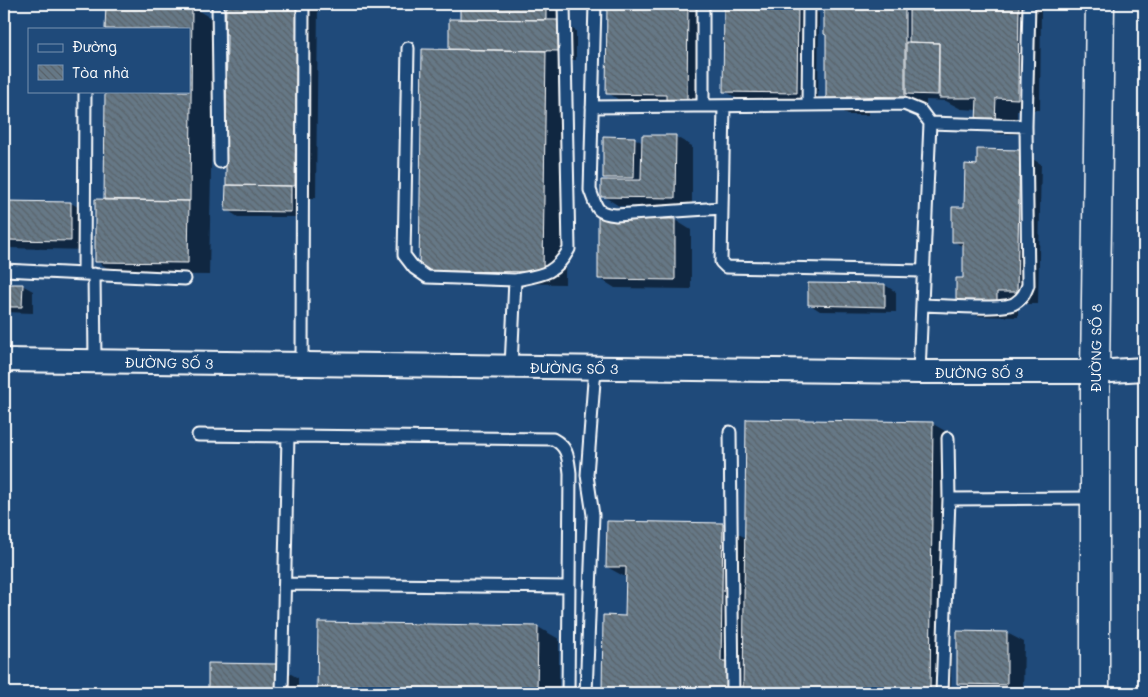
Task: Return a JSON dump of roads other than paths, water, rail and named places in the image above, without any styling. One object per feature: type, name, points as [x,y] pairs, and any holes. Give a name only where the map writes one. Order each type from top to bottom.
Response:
[{"type":"street","name":"ĐƯỜNG SỐ 8","points":[[1095,693],[1100,4]]},
{"type":"street","name":"ĐƯỜNG SỐ 3","points":[[4,360],[919,372],[1096,372],[1144,369]]},
{"type":"lane","points":[[218,4],[220,162]]},
{"type":"lane","points":[[302,364],[303,4]]},
{"type":"lane","points":[[408,48],[404,255],[414,268],[427,278],[515,280],[545,274],[555,269],[569,249],[564,4]]},
{"type":"lane","points":[[595,4],[590,190],[597,209],[602,214],[616,215],[722,208]]},
{"type":"lane","points":[[703,4],[703,106]]},
{"type":"lane","points":[[808,105],[809,4]]},
{"type":"lane","points":[[922,305],[1001,307],[1014,304],[1024,296],[1028,285],[1026,126],[1029,4]]},
{"type":"lane","points":[[85,92],[89,274],[95,361]]},
{"type":"lane","points":[[592,107],[904,104],[921,111],[930,124],[919,372]]},
{"type":"lane","points":[[724,106],[721,262],[726,267],[923,271]]},
{"type":"lane","points":[[930,124],[1026,126]]},
{"type":"lane","points":[[4,270],[185,279]]},
{"type":"lane","points":[[511,367],[515,280]]},
{"type":"lane","points":[[586,693],[593,515],[587,475],[595,368]]},
{"type":"lane","points":[[730,432],[733,693]]},
{"type":"lane","points":[[198,434],[553,439],[562,444],[568,457],[570,473],[568,693]]},
{"type":"lane","points":[[282,693],[288,436]]},
{"type":"lane","points":[[942,693],[949,499],[948,438]]},
{"type":"lane","points":[[949,499],[1095,498]]},
{"type":"lane","points":[[285,584],[569,587]]}]
